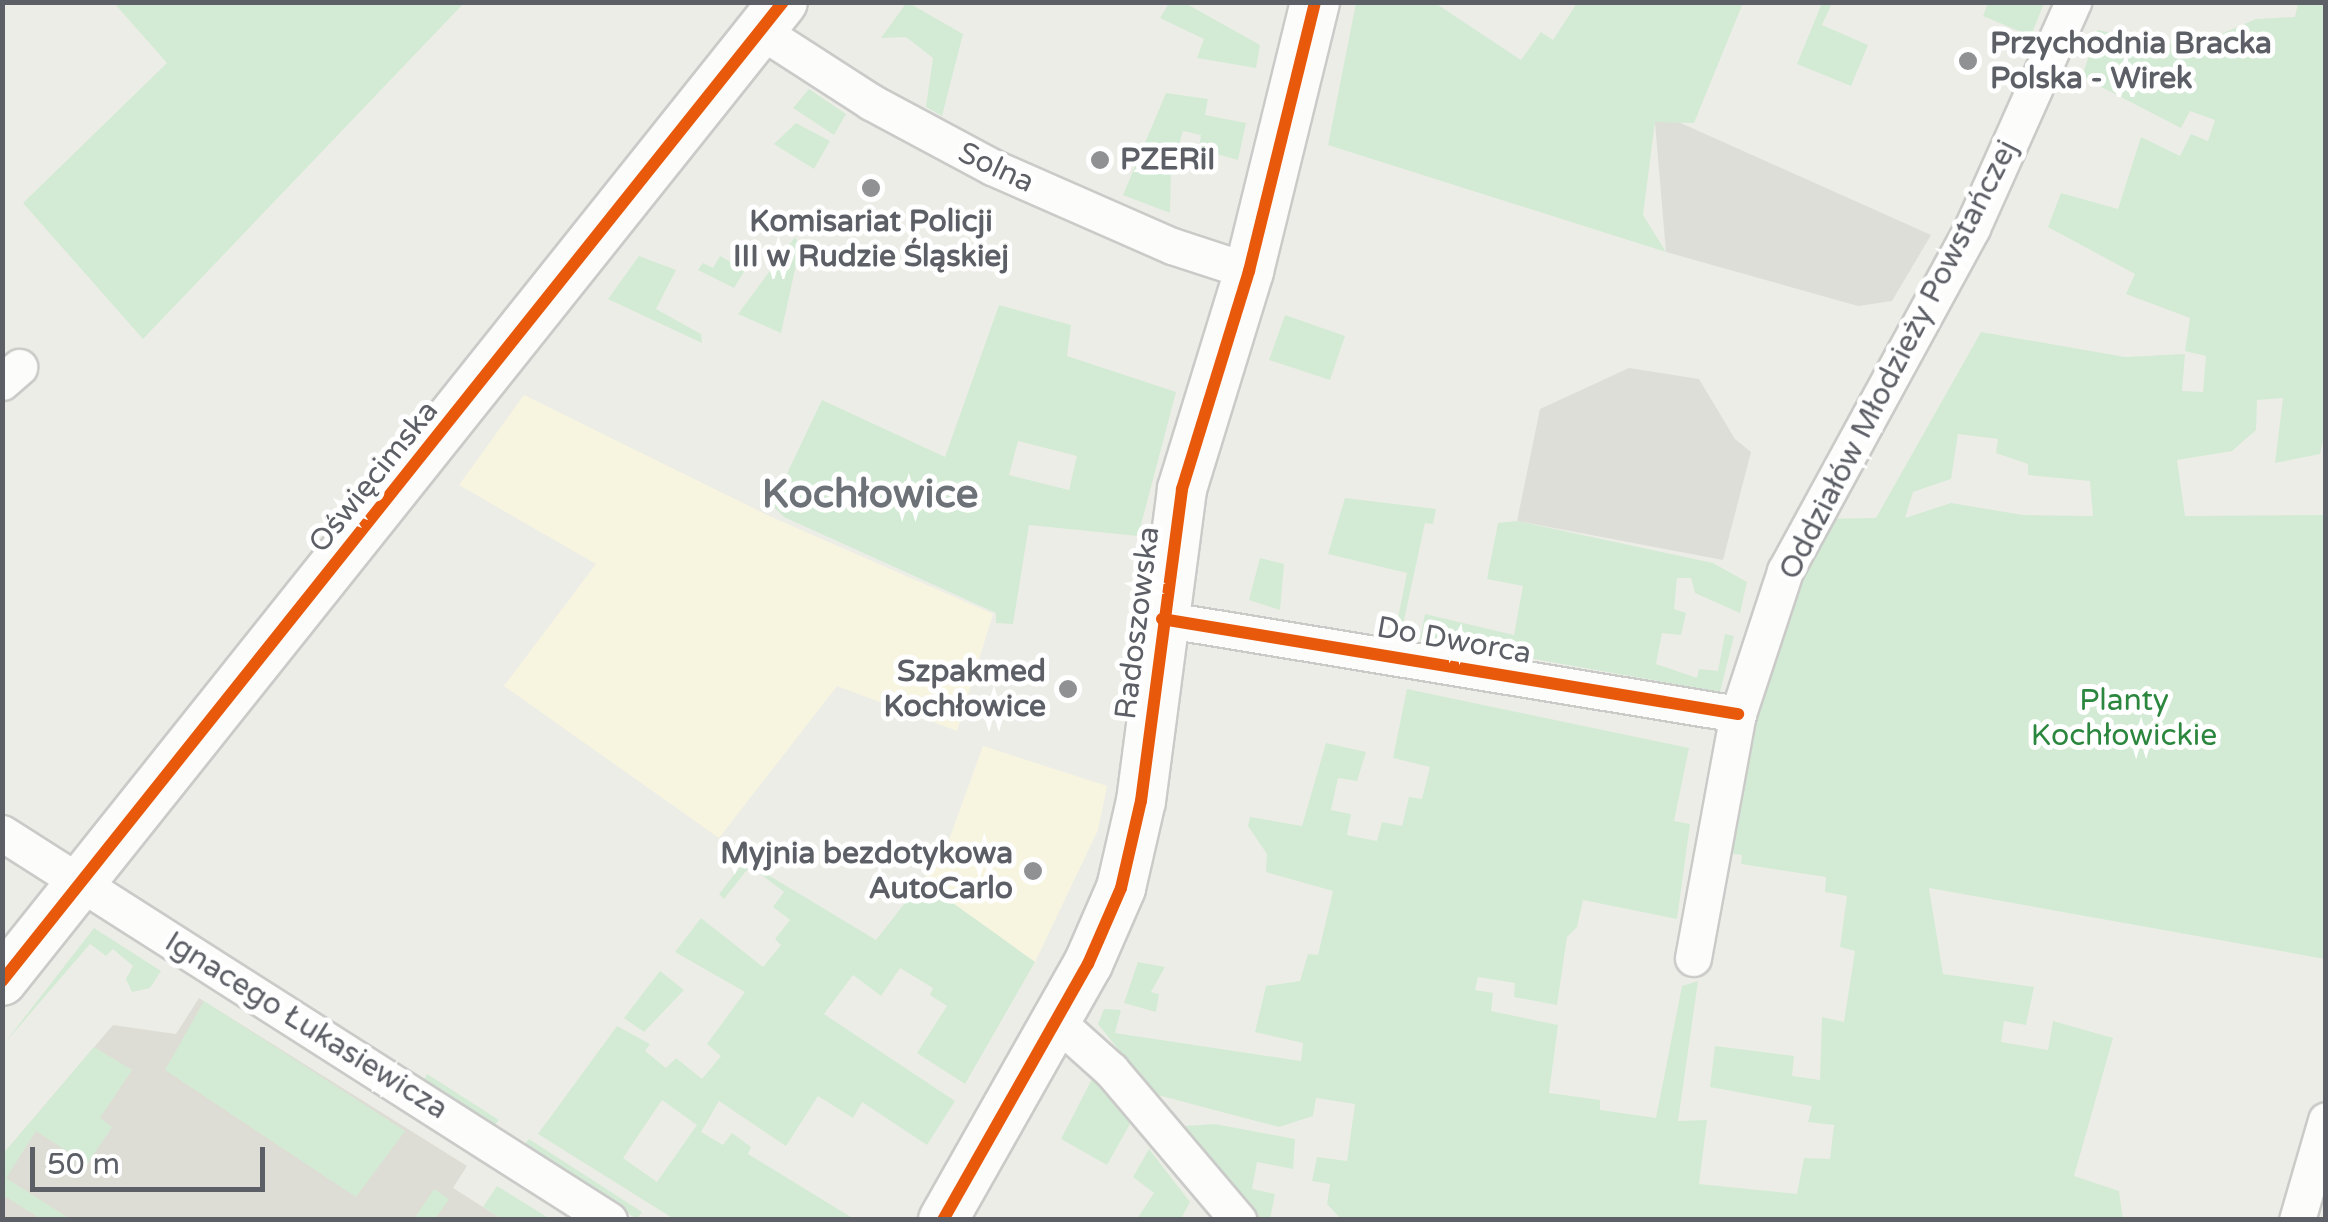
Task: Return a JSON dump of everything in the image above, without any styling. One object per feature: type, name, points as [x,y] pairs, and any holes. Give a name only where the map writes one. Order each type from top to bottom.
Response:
[{"type":"street","name":"Radoszowska","points":[[943,1220],[1105,926],[1132,846],[1182,490],[1249,271],[1314,2]]},
{"type":"street","name":"Oddziałów Młodzieży Powstańczej","points":[[1693,958],[1738,714],[1791,559],[1972,228],[2074,2]]},
{"type":"street","name":"Solna","points":[[772,16],[947,144],[1172,246],[1249,271]]},
{"type":"street","name":"Oświęcimska","points":[[2,981],[85,882],[772,16]]},
{"type":"street","name":"Do Dworca","points":[[1162,619],[1738,714]]},
{"type":"street","name":"Ignacego Łukasiewicza","points":[[2,833],[85,882],[609,1220]]},
{"type":"street","points":[[1056,1020],[1111,1070],[1238,1220]]},
{"type":"street","points":[[2298,1220],[2326,1120]]},
{"type":"shaded area","points":[[1654,111],[1931,235],[1892,301],[1858,306],[1666,252]]},
{"type":"shaded area","points":[[1629,368],[1699,379],[1735,439],[1751,452],[1723,560],[1517,521],[1540,409]]},
{"type":"shaded area","points":[[524,395],[767,515],[993,614],[957,731],[837,686],[719,838],[504,686],[596,564],[459,485]]},
{"type":"shaded area","points":[[983,746],[1107,786],[1098,830],[1035,962],[922,881],[946,848]]},
{"type":"shaded area","points":[[199,998],[467,1166],[453,1188],[502,1219],[3,1220],[3,1154],[113,1025],[176,1034]]},
{"type":"green space","points":[[907,2],[963,34],[942,116],[926,107],[933,58],[906,37],[881,38]]},
{"type":"green space","points":[[1988,2],[2044,3],[2031,36],[1983,16]]},
{"type":"green space","points":[[114,3],[464,3],[143,339],[23,203],[167,63]]},
{"type":"green space","points":[[1169,3],[1185,3],[1260,45],[1256,68],[1197,58],[1204,39],[1160,18]]},
{"type":"green space","points":[[1356,3],[1435,3],[1521,60],[1541,32],[1553,40],[1577,3],[1743,3],[1694,123],[1655,122],[1643,215],[1666,252],[1328,145]]},
{"type":"green space","points":[[1822,3],[1832,3],[1822,25],[1868,45],[1851,86],[1797,64]]},
{"type":"green space","name":"Planty Kochłowickie","points":[[2298,3],[2325,3],[2326,427],[2320,454],[2275,463],[2283,398],[2257,400],[2256,430],[2232,451],[2177,460],[2185,516],[2325,515],[2325,959],[1929,888],[1943,974],[2034,987],[2026,1025],[2004,1021],[2001,1042],[2048,1050],[2053,1021],[2113,1038],[2074,1176],[2119,1191],[2123,1219],[1341,1219],[1327,1204],[1330,1184],[1312,1181],[1317,1157],[1347,1161],[1355,1104],[1316,1098],[1313,1116],[1279,1127],[1154,1094],[1098,1024],[1104,1009],[1121,1010],[1115,1033],[1301,1061],[1303,1043],[1255,1032],[1266,986],[1300,981],[1308,954],[1318,955],[1333,891],[1266,872],[1267,854],[1248,826],[1250,817],[1302,826],[1326,743],[1366,752],[1357,781],[1338,778],[1331,810],[1351,814],[1347,835],[1377,841],[1382,822],[1402,826],[1409,797],[1422,799],[1430,767],[1393,758],[1407,689],[1689,748],[1674,821],[1690,824],[1677,919],[1583,900],[1577,927],[1567,937],[1557,1005],[1514,997],[1515,983],[1478,977],[1475,990],[1493,993],[1491,1011],[1558,1025],[1549,1093],[1600,1100],[1600,1110],[1656,1118],[1682,986],[1698,981],[1678,1121],[1707,1120],[1699,1184],[1797,1194],[1804,1158],[1830,1159],[1834,1125],[1808,1122],[1812,1106],[1710,1087],[1715,1046],[1794,1056],[1792,1076],[1820,1080],[1822,1017],[1844,1022],[1855,951],[1840,947],[1847,896],[1825,892],[1826,877],[1741,864],[1742,855],[1721,852],[1811,519],[1876,518],[1981,332],[2125,357],[2185,354],[2182,391],[2203,392],[2206,356],[2185,351],[2190,318],[2126,294],[2135,274],[2048,227],[2061,193],[2118,209],[2141,137],[2180,156],[2191,134],[2208,141],[2215,120],[2190,111],[2181,128],[2082,77],[2097,30],[2191,47],[2256,19],[2295,17]],"holes":[[[1958,434],[1998,439],[1996,453],[2028,464],[2028,475],[2090,481],[2093,516],[2023,515],[1951,503],[1905,518],[1913,492],[1951,479]]]},
{"type":"green space","points":[[809,89],[846,114],[834,135],[793,108]]},
{"type":"green space","points":[[1166,93],[1208,99],[1205,115],[1246,123],[1238,160],[1199,149],[1201,135],[1183,131],[1171,171],[1170,213],[1123,195]]},
{"type":"green space","points":[[796,123],[830,141],[814,169],[774,144]]},
{"type":"green space","points":[[795,237],[800,247],[781,333],[738,314]]},
{"type":"green space","points":[[639,256],[676,270],[656,309],[701,334],[702,343],[608,299]]},
{"type":"green space","points":[[720,256],[745,270],[734,288],[698,270],[703,263],[713,268]]},
{"type":"green space","points":[[999,305],[1071,325],[1067,356],[1176,392],[1138,536],[1029,525],[1013,624],[996,623],[996,613],[784,517],[772,505],[822,400],[945,457]],"holes":[[[1018,441],[1077,456],[1069,490],[1009,475]]]},
{"type":"green space","points":[[1285,315],[1345,336],[1330,380],[1269,360]]},
{"type":"green space","points":[[1345,498],[1436,509],[1433,524],[1425,523],[1401,634],[1395,633],[1407,573],[1328,554]]},
{"type":"green space","points":[[1517,521],[1713,563],[1747,582],[1740,613],[1695,593],[1691,578],[1677,578],[1674,609],[1686,613],[1681,635],[1662,633],[1656,664],[1697,678],[1699,669],[1718,671],[1725,634],[1734,636],[1720,692],[1420,639],[1425,614],[1514,635],[1523,586],[1487,579],[1498,523]]},
{"type":"green space","points":[[1260,558],[1284,564],[1280,610],[1249,600]]},
{"type":"green space","points":[[745,861],[876,940],[922,881],[1035,962],[965,1084],[917,1053],[947,1006],[930,995],[933,988],[900,968],[881,996],[853,975],[824,1014],[955,1101],[927,1145],[862,1102],[853,1118],[818,1096],[786,1146],[719,1101],[701,1132],[723,1145],[732,1133],[751,1147],[748,1154],[854,1219],[674,1219],[538,1134],[617,1026],[650,1044],[645,1051],[666,1068],[676,1058],[702,1079],[721,1056],[707,1044],[745,992],[675,952],[701,918],[763,967],[781,945],[775,939],[790,920],[773,907],[784,892],[750,866],[724,899],[719,894]],"holes":[[[662,1100],[697,1125],[657,1182],[623,1158]]]},
{"type":"green space","points":[[94,928],[161,971],[150,988],[132,992],[126,979],[133,966],[113,949],[106,956],[90,944],[3,1045]]},
{"type":"green space","points":[[1138,962],[1165,967],[1151,992],[1159,994],[1156,1012],[1124,1003]]},
{"type":"green space","points":[[660,971],[684,990],[644,1032],[624,1018]]},
{"type":"green space","points":[[204,1001],[405,1131],[356,1197],[165,1070]]},
{"type":"green space","points":[[94,1047],[132,1070],[100,1118],[112,1127],[87,1164],[36,1131],[6,1178],[70,1219],[41,1219],[3,1195],[3,1154]]},
{"type":"green space","points":[[427,1074],[499,1120],[493,1127],[423,1082]]},
{"type":"green space","points":[[1093,1077],[1130,1124],[1107,1165],[1061,1139]]},
{"type":"green space","points":[[1215,1124],[1295,1139],[1293,1169],[1257,1162],[1252,1189],[1275,1194],[1270,1219],[1258,1219],[1182,1133],[1185,1126]]},
{"type":"green space","points":[[529,1139],[642,1212],[637,1219],[522,1147]]},
{"type":"green space","points":[[1149,1149],[1190,1202],[1181,1219],[1137,1219],[1154,1193],[1133,1177]]},
{"type":"green space","points":[[497,1186],[550,1219],[502,1219],[483,1207]]},
{"type":"green space","points":[[434,1189],[449,1199],[435,1219],[414,1219]]},
{"type":"cycle path","points":[[2,981],[783,2]]},
{"type":"cycle path","points":[[943,1220],[1088,964],[1121,888],[1141,801],[1182,489],[1249,271],[1315,2]]},
{"type":"cycle path","points":[[1162,619],[1738,714]]},
{"type":"place","name":"Przychodnia Bracka Polska - Wirek","points":[[1968,61]]},
{"type":"place","name":"PZERiI","points":[[1100,160]]},
{"type":"place","name":"Komisariat Policji III w Rudzie Śląskiej","points":[[871,188]]},
{"type":"place","name":"Szpakmed Kochłowice","points":[[1068,689]]},
{"type":"place","name":"Myjnia bezdotykowa AutoCarlo","points":[[1033,871]]},
{"type":"district","name":"Kochłowice","points":[[870,494]]}]
